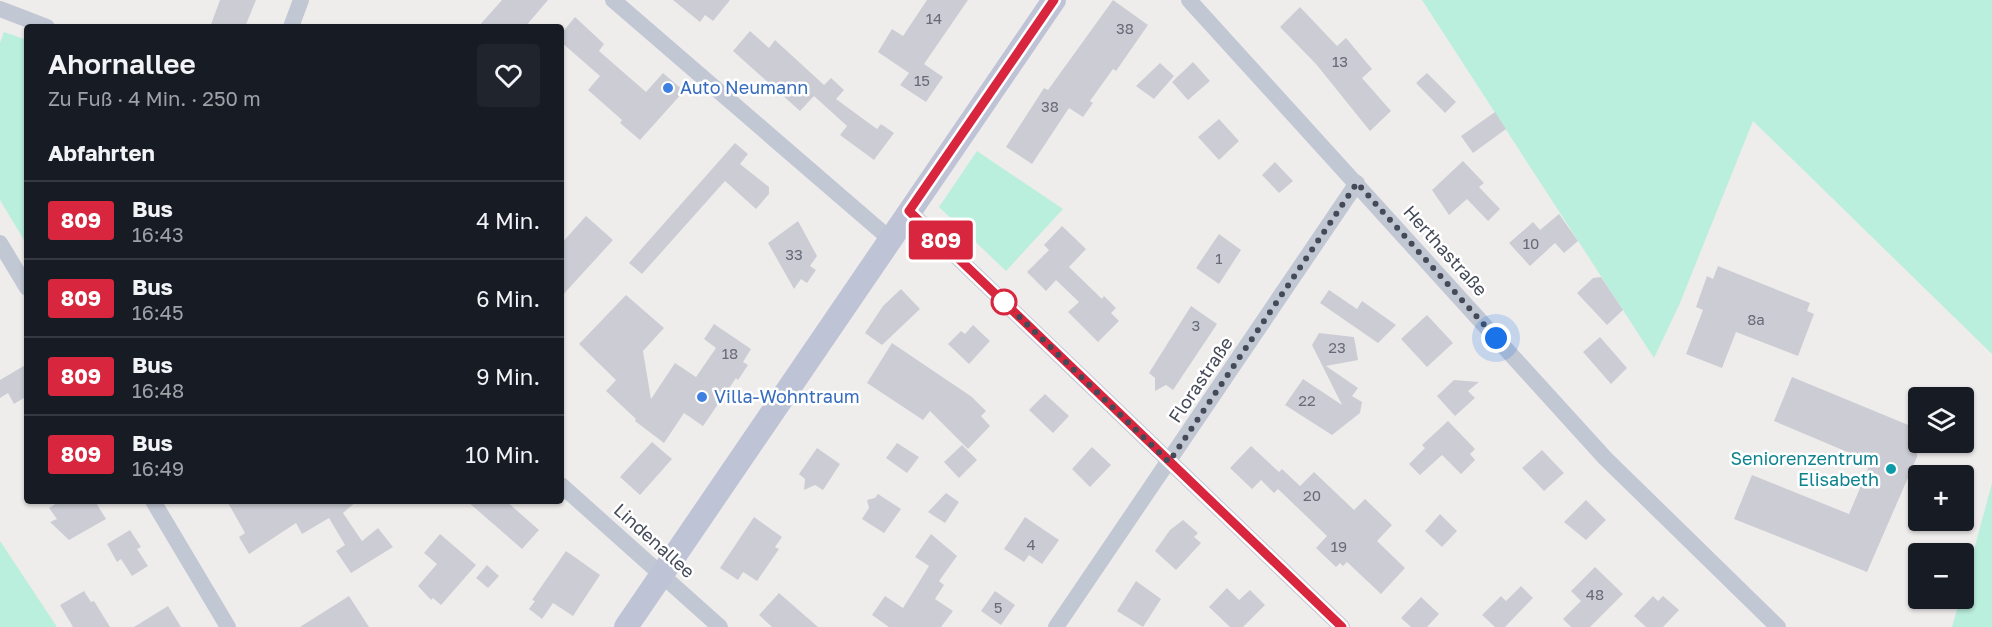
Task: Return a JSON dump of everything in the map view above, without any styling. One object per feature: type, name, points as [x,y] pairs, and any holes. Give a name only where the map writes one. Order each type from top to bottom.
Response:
[{"type":"main road","points":[[626,627],[1054,0]]},
{"type":"street","points":[[292,24],[301,0]]},
{"type":"street","name":"Herthastraße","points":[[1189,0],[1605,458],[1778,627]]},
{"type":"street","points":[[615,1],[890,239]]},
{"type":"street","points":[[0,9],[38,24]]},
{"type":"street","name":"Florastraße","points":[[1056,627],[1357,183]]},
{"type":"street","points":[[909,211],[1342,627]]},
{"type":"street","points":[[0,243],[24,283]]},
{"type":"street","name":"Lindenallee","points":[[564,488],[720,627]]},
{"type":"street","points":[[155,504],[228,627]]},
{"type":"green space","points":[[1422,0],[1992,0],[1992,354],[1753,121],[1680,303],[1654,358]]},
{"type":"green space","points":[[4,32],[24,39],[24,240],[0,200],[0,43]]},
{"type":"green space","points":[[977,151],[1063,209],[1006,271],[939,207]]},
{"type":"green space","points":[[1992,483],[1992,627],[1952,627],[1957,609],[1974,609],[1974,550]]},
{"type":"green space","points":[[0,541],[57,627],[0,627]]},
{"type":"building","points":[[220,0],[256,0],[246,24],[211,24]]},
{"type":"building","points":[[502,0],[548,0],[528,24],[481,24]]},
{"type":"building","points":[[673,0],[730,0],[713,21],[705,15],[700,22]]},
{"type":"building","points":[[927,0],[968,0],[924,64],[943,77],[926,102],[900,85],[909,73],[878,52],[892,29],[903,36]]},
{"type":"building","points":[[1113,0],[1148,25],[1116,71],[1113,69],[1090,101],[1093,103],[1083,117],[1069,108],[1032,164],[1006,147],[1044,88],[1048,90]]},
{"type":"building","points":[[1300,7],[1337,46],[1346,38],[1372,69],[1362,78],[1391,111],[1370,131],[1316,64],[1280,27]]},
{"type":"building","points":[[575,17],[604,44],[599,51],[646,92],[663,73],[684,91],[640,140],[620,123],[622,120],[588,90],[600,76],[564,45],[564,30]]},
{"type":"building","points":[[750,31],[769,48],[775,40],[824,85],[831,78],[844,90],[836,99],[877,129],[881,124],[894,133],[874,160],[840,135],[847,126],[814,96],[800,111],[733,51]]},
{"type":"building","points":[[1193,62],[1210,81],[1188,100],[1172,82]]},
{"type":"building","points":[[1160,63],[1174,76],[1154,99],[1136,86]]},
{"type":"building","points":[[1427,73],[1456,102],[1445,113],[1416,83]]},
{"type":"building","points":[[1495,112],[1506,129],[1473,153],[1461,136]]},
{"type":"building","points":[[1219,119],[1239,141],[1219,160],[1198,137]]},
{"type":"building","points":[[735,143],[748,154],[740,164],[769,187],[769,194],[756,209],[725,181],[642,274],[629,263]]},
{"type":"building","points":[[1463,161],[1484,183],[1479,187],[1500,209],[1488,221],[1467,199],[1449,215],[1432,190]]},
{"type":"building","points":[[1275,162],[1293,181],[1279,193],[1262,175]]},
{"type":"building","points":[[1559,214],[1578,241],[1564,253],[1555,243],[1530,266],[1509,243],[1533,222],[1540,230]]},
{"type":"building","points":[[586,216],[613,240],[564,294],[564,241]]},
{"type":"building","points":[[798,221],[817,256],[810,266],[816,270],[807,283],[801,279],[794,289],[768,243]]},
{"type":"building","points":[[1062,226],[1086,249],[1069,267],[1102,299],[1104,296],[1116,308],[1111,313],[1119,321],[1098,342],[1068,312],[1079,302],[1056,280],[1046,291],[1027,272],[1049,250],[1044,245]]},
{"type":"building","points":[[1219,234],[1241,250],[1219,284],[1196,268]]},
{"type":"building","points":[[1718,266],[1810,303],[1807,311],[1814,314],[1798,356],[1736,332],[1722,368],[1686,354],[1703,310],[1696,307],[1707,276],[1713,279]]},
{"type":"building","points":[[1601,277],[1623,310],[1607,325],[1577,293],[1593,278]]},
{"type":"building","points":[[901,289],[920,309],[882,345],[865,333],[883,306]]},
{"type":"building","points":[[1329,290],[1357,309],[1362,301],[1396,325],[1378,343],[1320,303]]},
{"type":"building","points":[[626,295],[664,328],[643,351],[651,399],[675,363],[696,377],[716,348],[704,339],[714,324],[751,349],[743,362],[748,365],[738,380],[736,378],[703,426],[684,413],[664,443],[635,421],[636,419],[606,391],[616,380],[579,344]]},
{"type":"building","points":[[1191,306],[1217,324],[1173,390],[1166,385],[1155,391],[1155,378],[1149,373]]},
{"type":"building","points":[[1427,315],[1453,343],[1427,367],[1401,339]]},
{"type":"building","points":[[973,325],[990,341],[969,364],[948,344],[961,331],[965,334]]},
{"type":"building","points":[[1319,333],[1354,337],[1358,360],[1326,366],[1358,388],[1352,396],[1362,402],[1360,413],[1332,435],[1285,405],[1303,379],[1342,405],[1312,345]]},
{"type":"building","points":[[1600,337],[1627,368],[1611,384],[1583,352]]},
{"type":"building","points":[[892,343],[972,397],[986,411],[981,416],[990,426],[968,449],[930,411],[923,420],[867,383]]},
{"type":"building","points":[[24,366],[24,398],[14,404],[8,393],[0,398],[0,380]]},
{"type":"building","name":"Seniorenzentrum Elisabeth","points":[[1792,377],[1908,425],[1908,453],[1917,453],[1917,457],[1914,465],[1908,465],[1908,478],[1867,572],[1734,519],[1752,475],[1849,514],[1871,462],[1774,421]]},
{"type":"building","points":[[1454,380],[1479,382],[1468,391],[1475,398],[1455,416],[1437,396]]},
{"type":"building","points":[[1045,394],[1069,416],[1053,433],[1029,410]]},
{"type":"building","points":[[1448,421],[1475,449],[1470,454],[1475,460],[1461,474],[1442,455],[1420,475],[1409,464],[1425,448],[1422,445]]},
{"type":"building","points":[[652,442],[672,459],[640,495],[620,477]]},
{"type":"building","points":[[897,443],[919,457],[907,473],[886,458]]},
{"type":"building","points":[[962,445],[977,460],[959,478],[944,462]]},
{"type":"building","points":[[1251,446],[1279,472],[1282,469],[1300,486],[1314,472],[1354,510],[1365,499],[1392,525],[1377,541],[1405,568],[1381,594],[1347,562],[1343,566],[1340,563],[1336,567],[1316,548],[1327,536],[1278,489],[1274,493],[1261,480],[1252,489],[1230,468]]},
{"type":"building","points":[[1092,447],[1111,465],[1090,487],[1072,469]]},
{"type":"building","points":[[817,448],[840,464],[823,490],[815,485],[804,490],[805,479],[799,474]]},
{"type":"building","points":[[1542,450],[1564,473],[1544,491],[1522,468]]},
{"type":"building","points":[[946,493],[959,502],[945,523],[928,512]]},
{"type":"building","points":[[878,494],[901,509],[884,533],[862,519],[869,508],[867,500],[875,498]]},
{"type":"building","points":[[1586,500],[1606,520],[1586,540],[1564,522]]},
{"type":"building","points":[[55,504],[97,504],[106,519],[69,540],[50,522],[57,519],[49,508]]},
{"type":"building","points":[[229,504],[354,504],[343,513],[362,541],[378,528],[393,547],[351,573],[336,551],[345,545],[329,518],[302,534],[296,523],[249,554],[239,537],[245,533]]},
{"type":"building","points":[[470,504],[509,504],[539,530],[522,549]]},
{"type":"building","points":[[1440,514],[1457,531],[1442,547],[1425,531]]},
{"type":"building","points":[[754,517],[782,537],[775,547],[779,549],[757,581],[743,572],[738,580],[720,568]]},
{"type":"building","points":[[1025,517],[1059,540],[1042,564],[1029,555],[1024,562],[1004,549]]},
{"type":"building","points":[[1183,520],[1198,533],[1194,537],[1201,543],[1176,570],[1155,551],[1170,530]]},
{"type":"building","points":[[130,530],[141,547],[137,549],[148,566],[132,576],[121,559],[117,562],[107,544]]},
{"type":"building","points":[[440,534],[476,565],[441,605],[433,598],[431,600],[418,586],[437,564],[424,553]]},
{"type":"building","points":[[931,534],[957,556],[939,581],[944,585],[935,599],[953,611],[941,627],[889,627],[872,615],[885,596],[903,608],[929,566],[915,557]]},
{"type":"building","points":[[566,551],[600,575],[573,616],[553,603],[542,619],[529,609],[535,601],[532,600]]},
{"type":"building","points":[[487,565],[499,576],[488,588],[476,578]]},
{"type":"building","points":[[1595,567],[1623,594],[1590,627],[1571,627],[1563,619],[1581,601],[1571,591]]},
{"type":"building","points":[[1136,581],[1161,599],[1143,627],[1117,611]]},
{"type":"building","points":[[1521,586],[1533,598],[1505,627],[1495,627],[1482,615],[1501,596],[1506,601]]},
{"type":"building","points":[[1227,588],[1239,600],[1250,590],[1265,605],[1243,627],[1230,627],[1209,607]]},
{"type":"building","points":[[84,591],[91,602],[94,601],[110,627],[73,627],[60,605]]},
{"type":"building","points":[[995,591],[1015,605],[1001,625],[981,611]]},
{"type":"building","points":[[779,593],[818,627],[772,627],[759,615]]},
{"type":"building","points":[[349,596],[369,627],[300,627]]},
{"type":"building","points":[[1653,596],[1658,601],[1663,596],[1679,610],[1663,627],[1646,627],[1634,616]]},
{"type":"building","points":[[1421,597],[1439,614],[1427,627],[1411,627],[1401,618]]},
{"type":"building","points":[[168,606],[181,627],[134,627]]},
{"type":"bus line","name":"809","points":[[1054,0],[909,211],[1342,627]]},
{"type":"place","name":"Auto Neumann","points":[[668,88]]},
{"type":"place","name":"Villa-Wohntraum","points":[[702,397]]},
{"type":"place","name":"Seniorenzentrum Elisabeth","points":[[1891,469]]},
{"type":"route","points":[[1004,302],[1169,462],[1357,183],[1496,338]]}]
